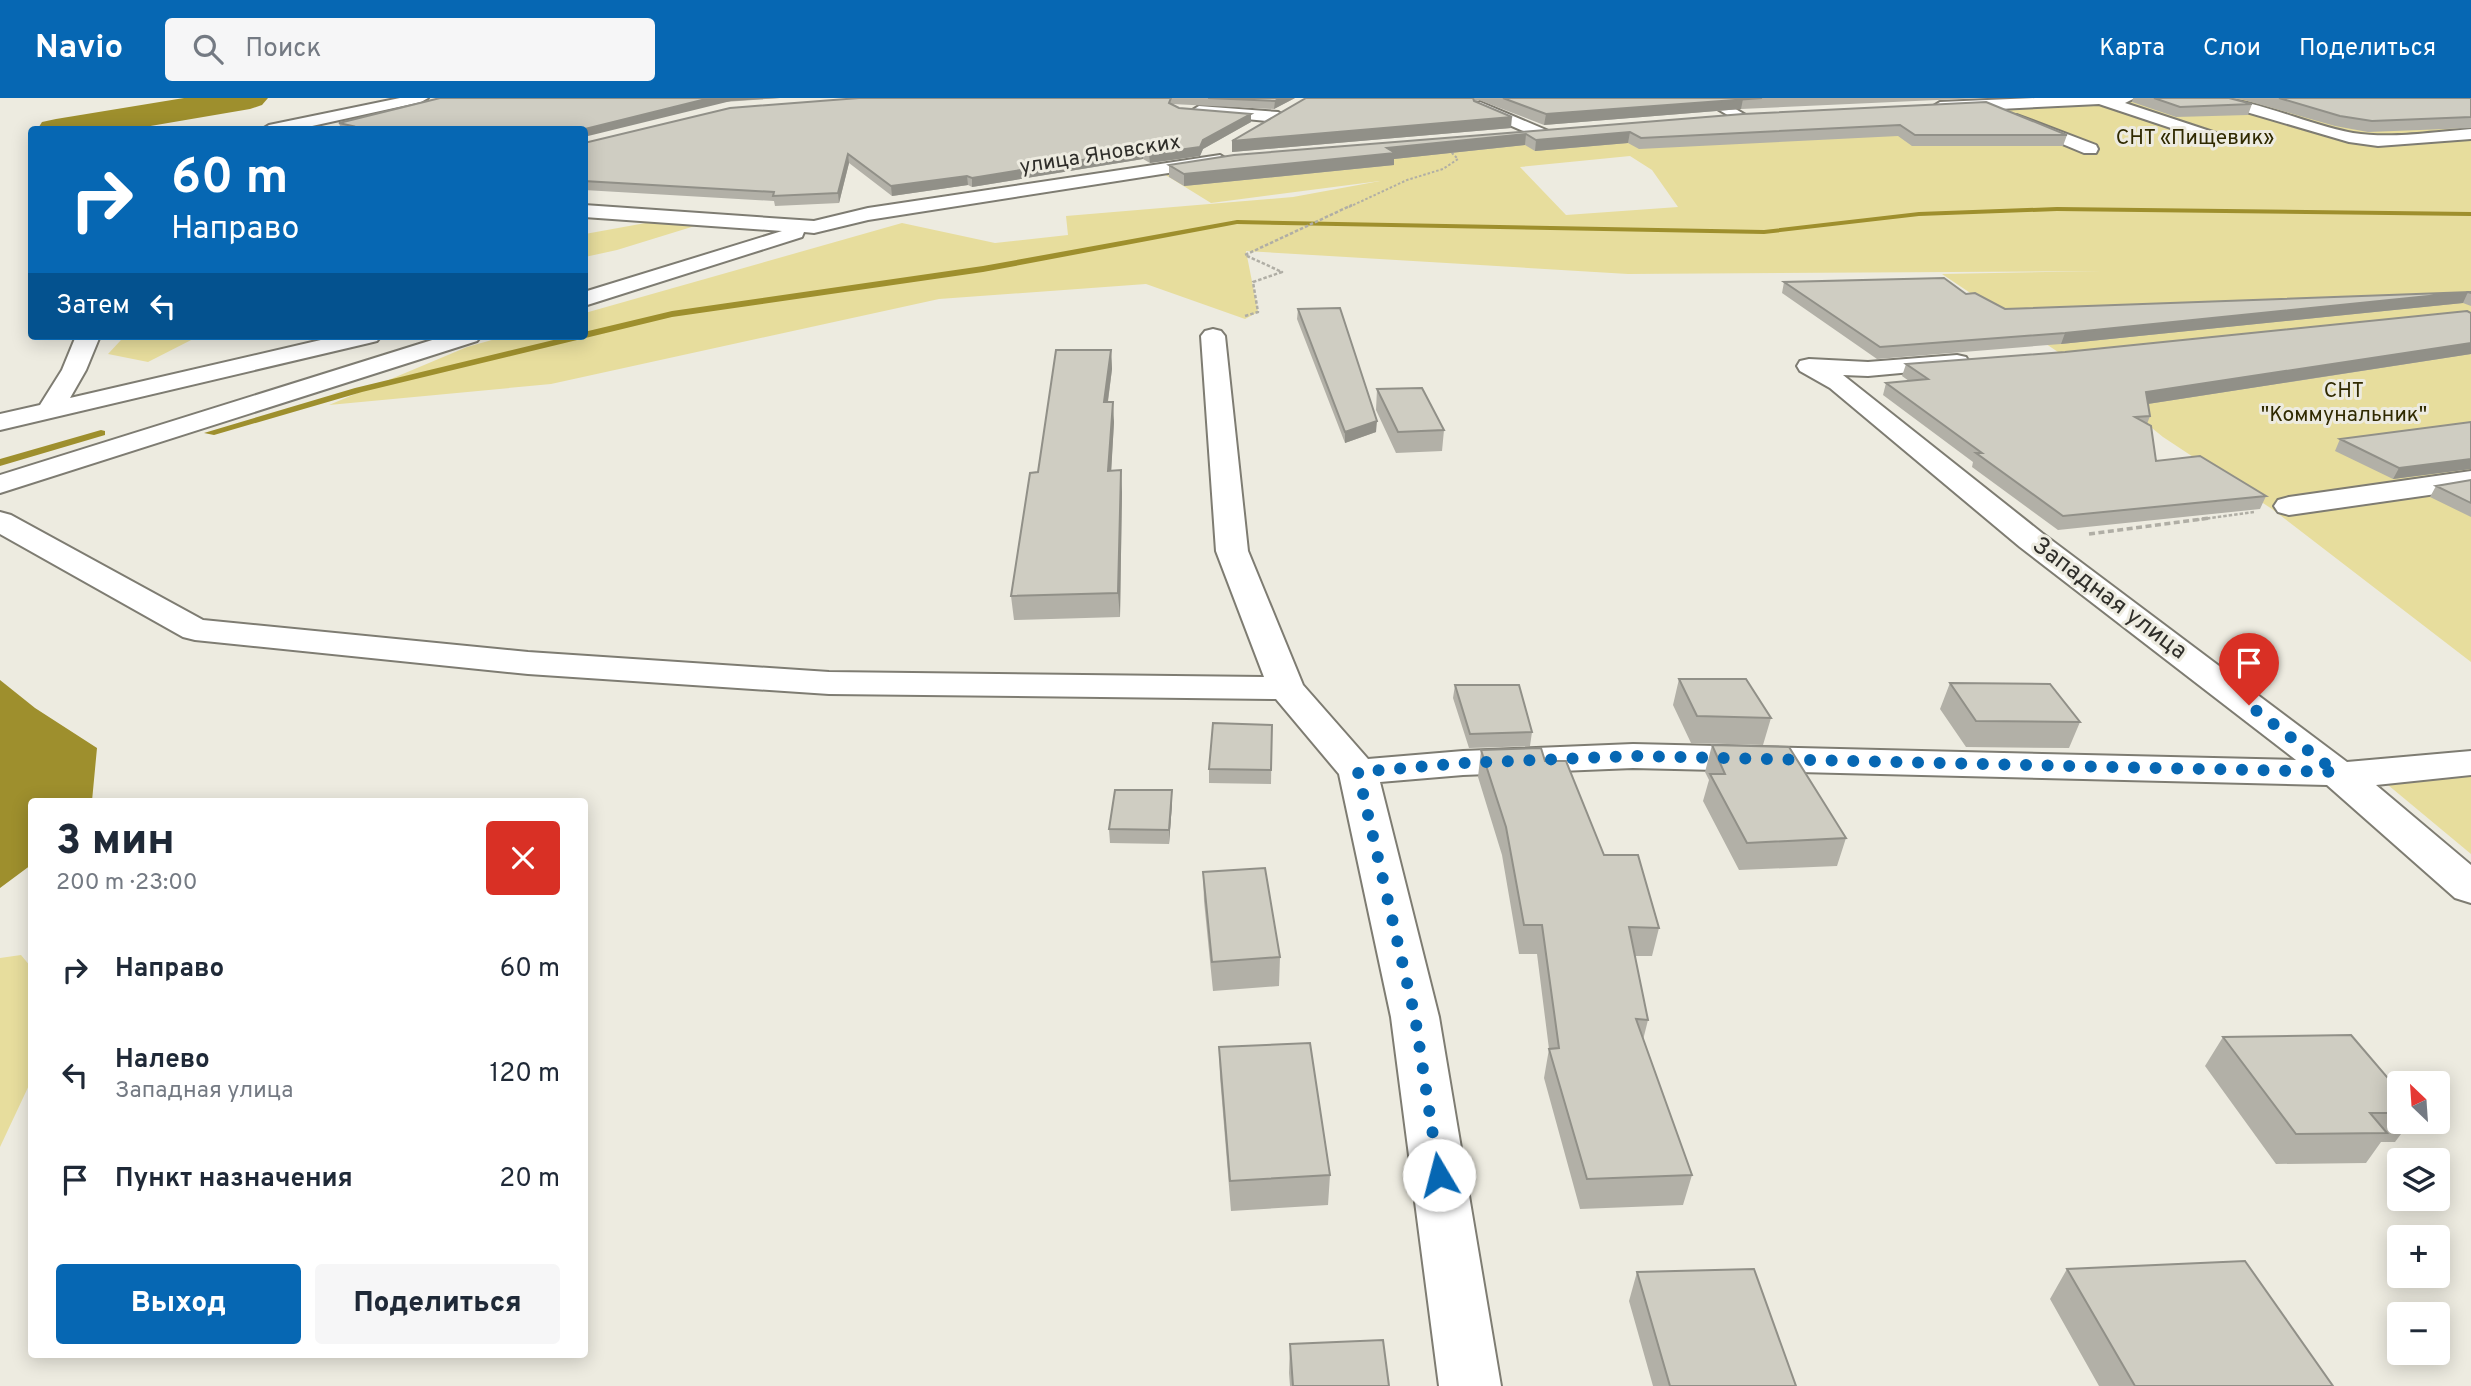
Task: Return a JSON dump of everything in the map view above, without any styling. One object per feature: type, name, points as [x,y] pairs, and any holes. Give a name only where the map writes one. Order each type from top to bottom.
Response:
[{"type":"street","points":[[288,126],[421,98]]},
{"type":"street","points":[[1706,98],[1748,117],[1715,119]]},
{"type":"street","points":[[1966,98],[2090,149]]},
{"type":"street","points":[[1929,107],[2128,98]]},
{"type":"street","points":[[2214,98],[2348,137],[2378,141],[2471,134]]},
{"type":"street","points":[[2099,99],[2218,139]]},
{"type":"street","points":[[1442,143],[1551,134],[1479,107]]},
{"type":"street","points":[[1179,109],[1283,114],[1254,130]]},
{"type":"street","name":"улица Яновских","points":[[588,211],[814,227],[868,214],[1196,163],[1232,151]]},
{"type":"street","points":[[588,280],[782,225]]},
{"type":"street","points":[[588,298],[814,227]]},
{"type":"street","points":[[1224,327],[1232,551],[1286,688],[1358,772],[1415,1017],[1470,1386]]},
{"type":"street","points":[[48,411],[74,370],[86,340]]},
{"type":"street","points":[[0,422],[352,340]]},
{"type":"street","points":[[0,484],[456,340]]},
{"type":"street","name":"Западная улица","points":[[1978,360],[1868,369],[1809,366],[1839,383],[2031,540],[2336,772],[2471,888]]},
{"type":"street","points":[[2289,506],[2471,480]]},
{"type":"street","points":[[0,521],[195,630],[528,663],[829,682],[1286,688]]},
{"type":"street","points":[[1358,772],[1463,763],[1633,756],[2366,774],[2471,764]]},
{"type":"path","points":[[1224,327],[1258,312],[1253,282],[1282,272],[1245,254],[1407,180],[1443,169],[1458,159],[1442,143]]},
{"type":"path","points":[[2031,540],[2206,520],[2289,506]]},
{"type":"green space","points":[[2200,98],[2471,98],[2471,662],[2272,509],[2163,437],[2061,354],[1942,274],[2103,271],[1628,274],[1246,251],[1258,312],[1245,319],[1146,284],[939,299],[551,384],[329,405],[467,347],[492,340],[588,340],[588,312],[902,223],[995,243],[1068,235],[1066,216],[1293,197],[1380,181],[1211,203],[1164,174],[1764,118]],"holes":[[[1630,156],[1652,170],[1678,207],[1566,215],[1520,167]]]},
{"type":"green space","points":[[651,222],[698,225],[588,256],[588,233]]},
{"type":"green space","points":[[121,340],[191,340],[148,362],[108,354]]},
{"type":"green space","points":[[2471,770],[2471,854],[2382,780]]},
{"type":"green space","points":[[21,955],[28,963],[28,1087],[0,1147],[0,958]]},
{"type":"shaded area","points":[[0,680],[35,708],[97,748],[92,798],[28,798],[28,867],[0,888]]},
{"type":"building","points":[[440,98],[710,98],[588,128],[588,126],[352,126],[339,123]]},
{"type":"building","points":[[859,98],[1171,98],[1169,103],[1179,108],[1251,114],[1203,140],[1200,147],[1149,154],[1143,150],[972,178],[967,176],[891,186],[848,154],[838,193],[773,196],[774,192],[588,181],[588,142],[730,108]]},
{"type":"building","points":[[1208,98],[1280,98],[1275,101]]},
{"type":"building","points":[[1306,98],[1473,98],[1474,101],[1512,117],[1232,141]]},
{"type":"building","points":[[1503,98],[1762,98],[1546,114]]},
{"type":"building","points":[[2154,98],[2229,98],[2252,104],[2180,107]]},
{"type":"building","points":[[2279,98],[2471,98],[2471,117],[2372,121],[2340,116]]},
{"type":"building","points":[[1986,102],[2067,135],[1915,135],[1900,125],[1641,138],[1630,132],[1536,140],[1526,134],[1387,148],[1395,153],[1184,174],[1169,165],[1234,155],[1743,114]]},
{"type":"building","points":[[1944,278],[1966,294],[1975,293],[2005,309],[2466,292],[2065,333],[1880,347],[1784,282]]},
{"type":"building","points":[[1340,308],[1377,421],[1345,432],[1298,309]]},
{"type":"building","points":[[2467,311],[2471,313],[2471,343],[2146,392],[2150,416],[2135,417],[2151,426],[2156,461],[2200,456],[2266,496],[2063,516],[1886,383],[1928,379],[1906,364],[2065,352]]},
{"type":"building","points":[[1056,350],[1111,350],[1104,402],[1113,402],[1108,471],[1121,470],[1118,593],[1011,596],[1030,473],[1038,472]]},
{"type":"building","points":[[1422,388],[1444,430],[1398,432],[1377,389]]},
{"type":"building","points":[[2471,422],[2471,459],[2399,468],[2340,439]]},
{"type":"building","points":[[2471,480],[2471,503],[2436,486]]},
{"type":"building","points":[[1679,679],[1746,679],[1771,718],[1697,716]]},
{"type":"building","points":[[1950,683],[2050,684],[2080,722],[1976,721]]},
{"type":"building","points":[[1455,685],[1519,685],[1532,732],[1470,734]]},
{"type":"building","points":[[1213,723],[1272,725],[1271,770],[1209,769]]},
{"type":"building","points":[[1712,745],[1789,747],[1846,838],[1747,843],[1710,774],[1725,774]]},
{"type":"building","points":[[1541,748],[1545,761],[1566,761],[1604,855],[1638,855],[1659,928],[1629,927],[1648,1020],[1636,1019],[1692,1175],[1587,1179],[1549,1049],[1559,1048],[1542,925],[1524,925],[1506,827],[1481,750]]},
{"type":"building","points":[[1115,790],[1172,790],[1169,830],[1109,829]]},
{"type":"building","points":[[1265,868],[1280,957],[1212,962],[1203,872]]},
{"type":"building","points":[[2351,1035],[2387,1077],[2387,1113],[2370,1113],[2387,1133],[2296,1134],[2223,1037]]},
{"type":"building","points":[[1310,1043],[1330,1175],[1230,1181],[1219,1047]]},
{"type":"building","points":[[2245,1261],[2333,1386],[2135,1386],[2067,1269]]},
{"type":"building","points":[[1754,1269],[1796,1386],[1670,1386],[1637,1272]]},
{"type":"building","points":[[1383,1340],[1389,1386],[1293,1386],[1290,1344]]},
{"type":"waterway","points":[[80,126],[250,98]]},
{"type":"waterway","points":[[588,334],[672,314],[983,269],[1237,222],[1764,232],[1919,214],[2057,209],[2471,214]]},
{"type":"waterway","points":[[210,433],[359,390],[565,340]]},
{"type":"waterway","points":[[0,463],[101,433]]},
{"type":"route","points":[[1439,1175],[1415,1017],[1358,772],[1463,763],[1633,756],[2336,772],[2249,705]]},
{"type":"park label","name":"СНТ «Пищевик»","points":[[2195,138]]},
{"type":"park label","name":"СНТ \"Коммунальник\"","points":[[2344,403]]}]
